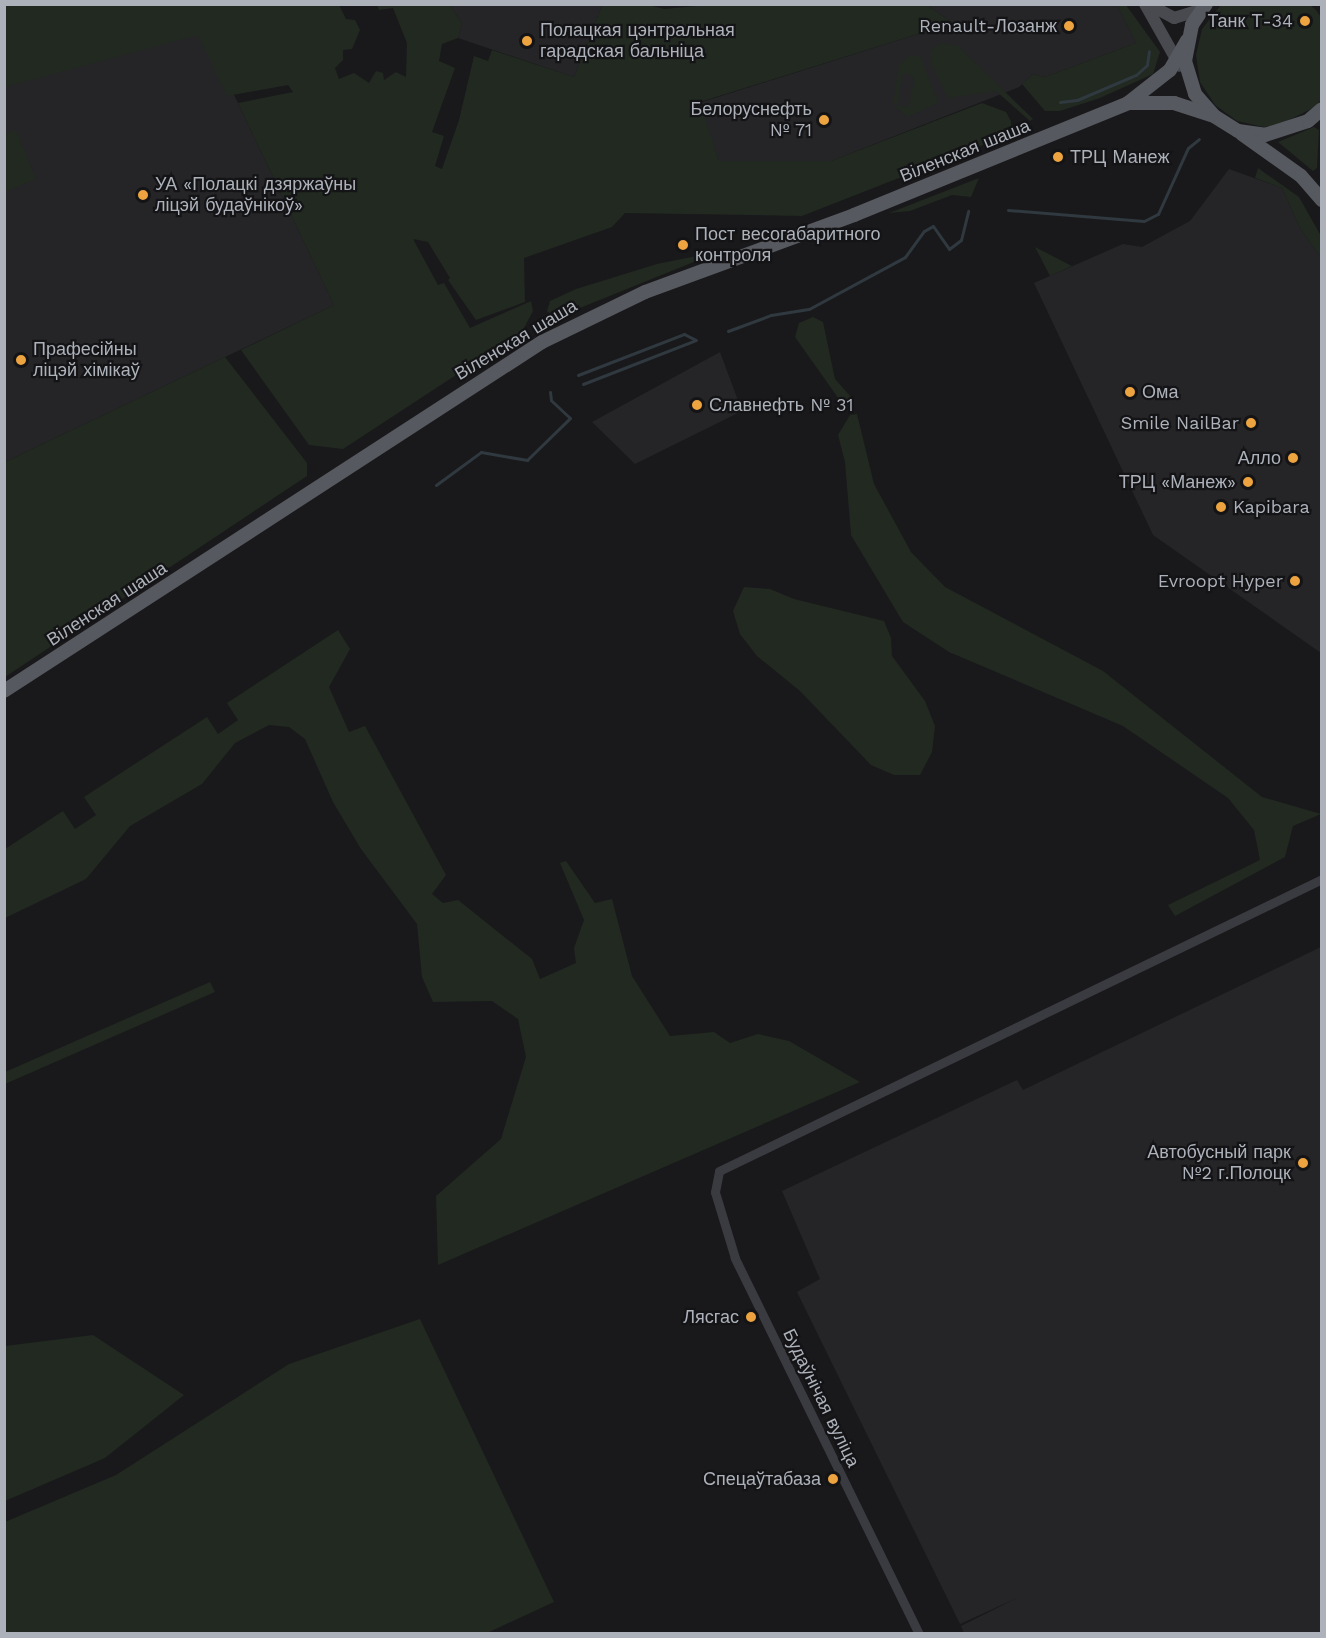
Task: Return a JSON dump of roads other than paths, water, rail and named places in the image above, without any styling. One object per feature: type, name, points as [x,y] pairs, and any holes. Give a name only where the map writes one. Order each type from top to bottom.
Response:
[{"type":"main road","points":[[1146,4],[1174,18],[1202,6]]},
{"type":"main road","points":[[1146,4],[1202,104],[1214,116],[1301,176],[1322,200]]},
{"type":"main road","points":[[1128,103],[1157,82],[1176,60],[1202,6]]},
{"type":"main road","points":[[1187,40],[1189,78]]},
{"type":"main road","points":[[1128,103],[1174,103],[1214,116]]},
{"type":"main road","name":"Віленская шаша","points":[[4,691],[559,333],[645,292],[854,215],[1128,103]]},
{"type":"main road","points":[[1238,131],[1265,135],[1315,118],[1322,109]]},
{"type":"street","name":"Будаўнічая вуліца","points":[[919,1634],[735,1258],[715,1192],[719,1172],[1322,879]]},
{"type":"waterway","points":[[1060,102],[1077,100],[1136,75],[1147,65],[1149,51]]},
{"type":"waterway","points":[[1008,210],[1144,221],[1158,214],[1188,148],[1199,139]]},
{"type":"waterway","points":[[728,331],[771,315],[809,309],[905,257],[924,231],[933,226],[949,249],[961,240],[968,211]]},
{"type":"waterway","points":[[578,375],[684,334],[696,340]]},
{"type":"waterway","points":[[583,384],[696,340]]},
{"type":"waterway","points":[[436,485],[481,452],[527,460],[570,418],[551,400],[550,392]]},
{"type":"place","name":"Танк Т-34","points":[[1305,21]]},
{"type":"place","name":"Renault-Лозанж","points":[[1069,26]]},
{"type":"place","name":"Полацкая цэнтральная гарадская бальніца","points":[[527,41]]},
{"type":"place","name":"Белоруснефть № 71","points":[[824,120]]},
{"type":"place","name":"ТРЦ Манеж","points":[[1058,157]]},
{"type":"place","name":"УА «Полацкі дзяржаўны ліцэй будаўнікоў»","points":[[143,195]]},
{"type":"place","name":"Пост весогабаритного контроля","points":[[683,245]]},
{"type":"place","name":"Прафесійны ліцэй хімікаў","points":[[21,360]]},
{"type":"place","name":"Ома","points":[[1130,392]]},
{"type":"place","name":"Славнефть № 31","points":[[697,405]]},
{"type":"place","name":"Smile NailBar","points":[[1251,423]]},
{"type":"place","name":"Алло","points":[[1293,458]]},
{"type":"place","name":"ТРЦ «Манеж»","points":[[1248,482]]},
{"type":"place","name":"Kapibara","points":[[1221,507]]},
{"type":"place","name":"Evroopt Hyper","points":[[1295,581]]},
{"type":"place","name":"Автобусный парк №2 г.Полоцк","points":[[1303,1163]]},
{"type":"place","name":"Лясгас","points":[[751,1317]]},
{"type":"place","name":"Спецаўтабаза","points":[[833,1479]]}]
